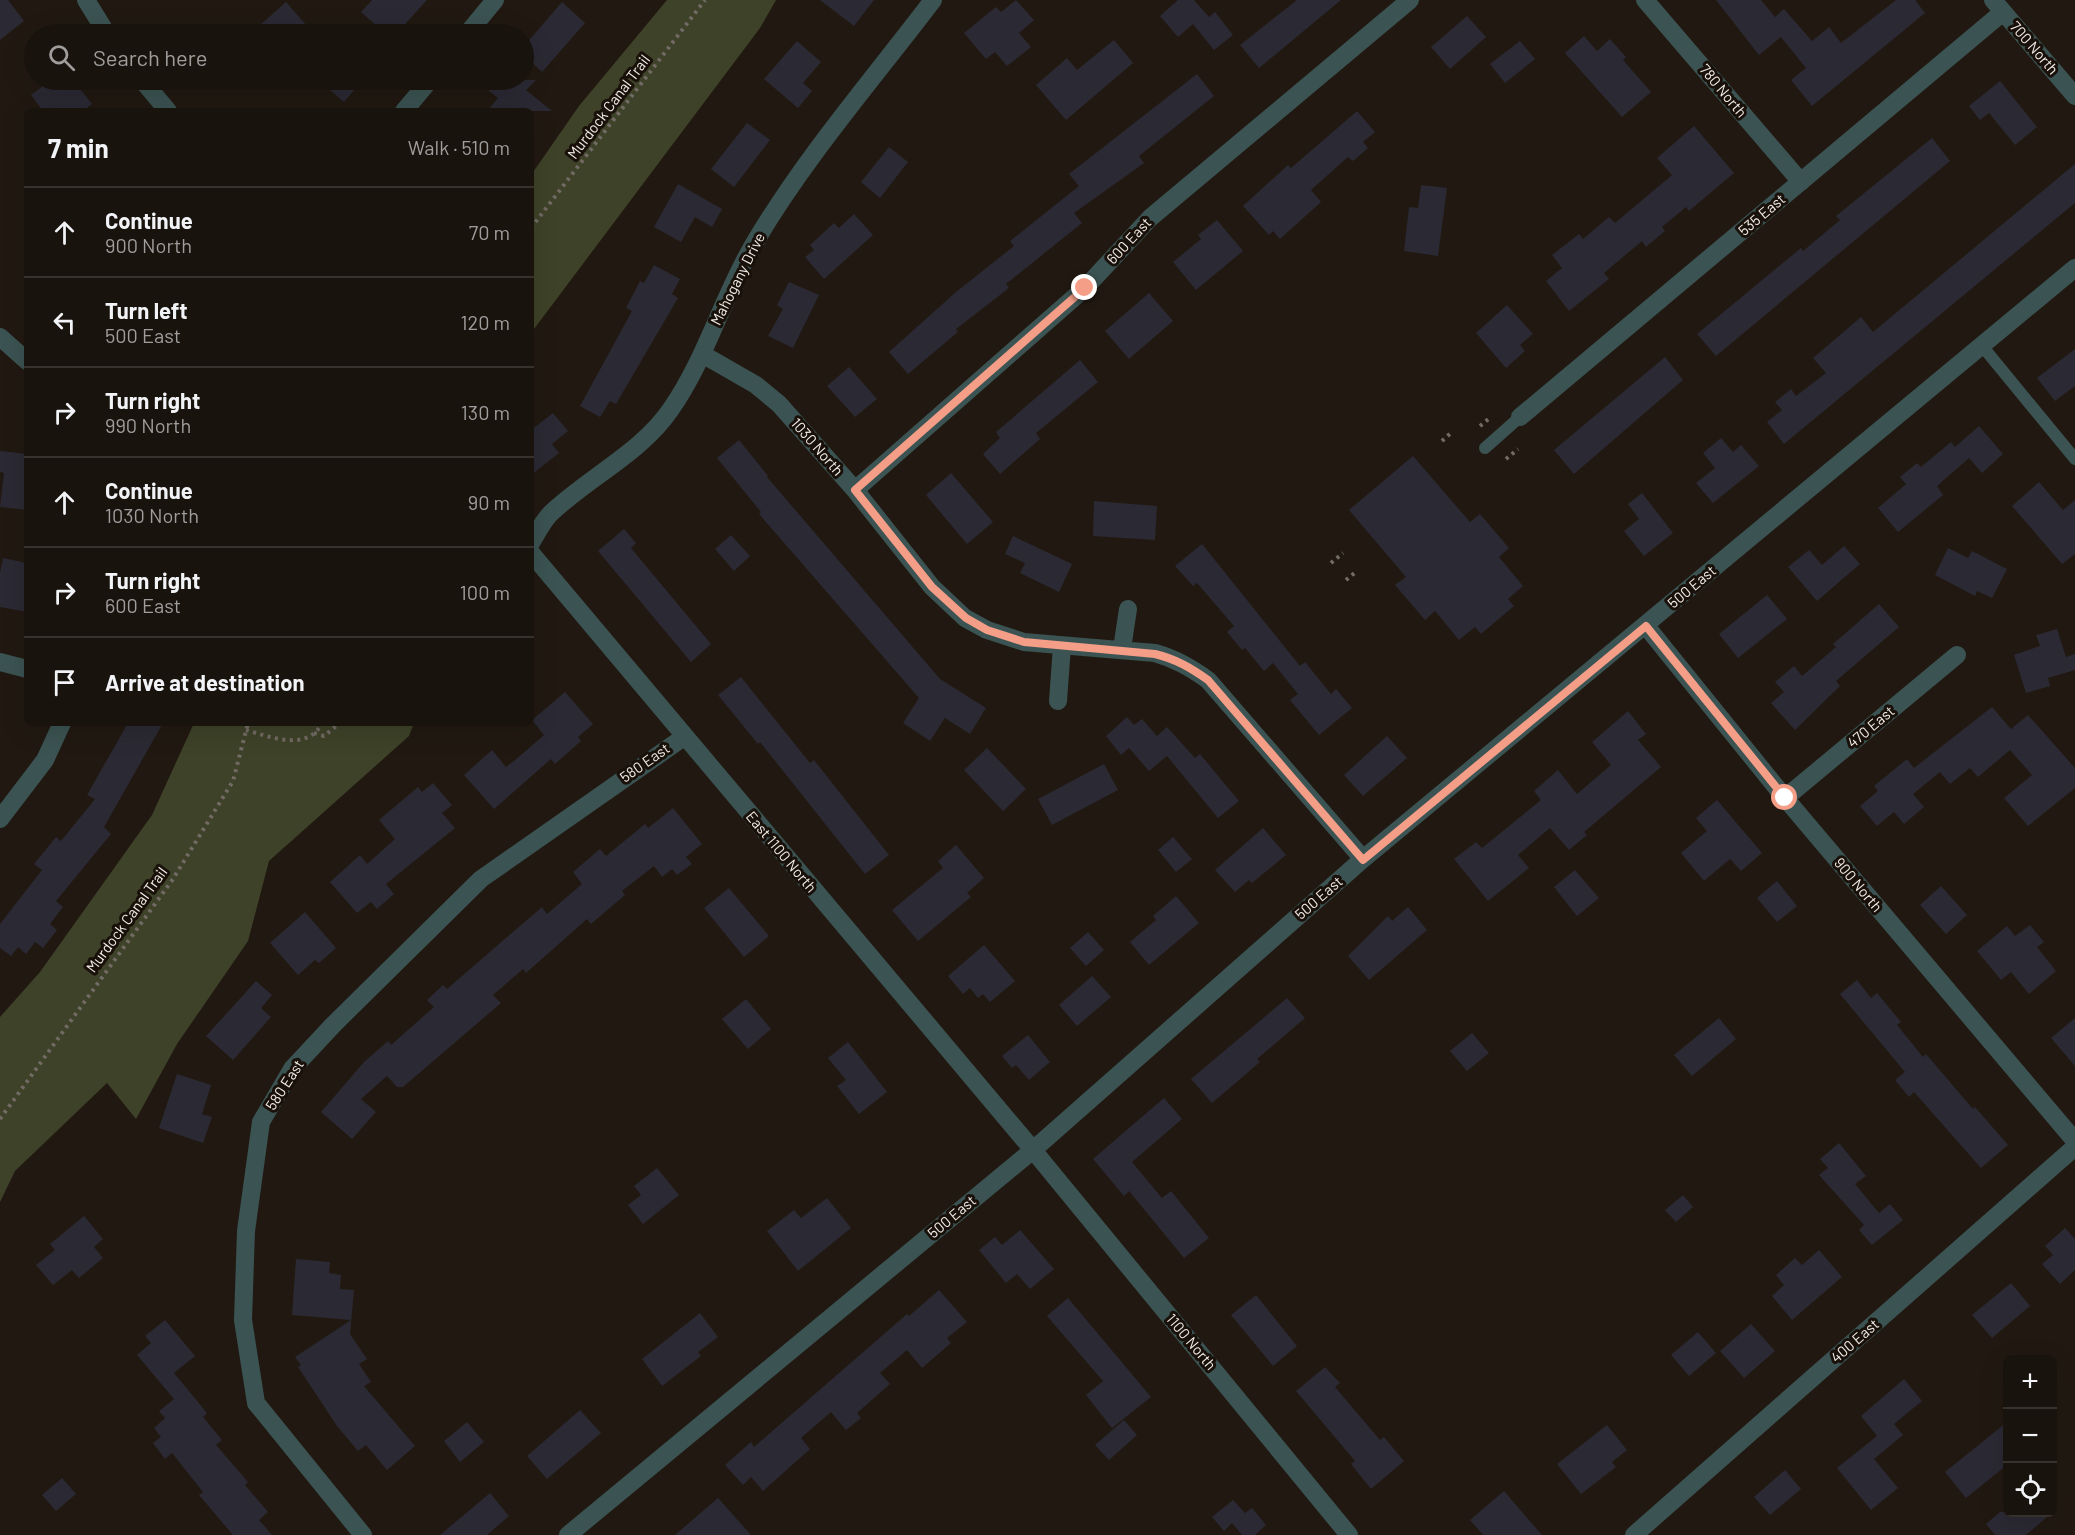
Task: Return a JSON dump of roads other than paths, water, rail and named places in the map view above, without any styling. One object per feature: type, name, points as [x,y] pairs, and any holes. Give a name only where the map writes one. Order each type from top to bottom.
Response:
[{"type":"street","points":[[86,0],[101,24]]},
{"type":"street","points":[[475,24],[495,0]]},
{"type":"street","name":"Mahogany Drive","points":[[534,538],[549,514],[648,435],[671,409],[702,354],[732,285],[754,243],[784,197],[933,0]]},
{"type":"street","name":"600 East","points":[[855,490],[1077,296],[1150,218],[1410,0]]},
{"type":"street","name":"780 North","points":[[1645,0],[1801,182]]},
{"type":"street","name":"535 East","points":[[1520,417],[1801,182],[1998,6]]},
{"type":"street","name":"700 North","points":[[1998,6],[2075,96]]},
{"type":"street","points":[[150,90],[165,108]]},
{"type":"street","points":[[407,108],[422,90]]},
{"type":"street","name":"500 East","points":[[568,1535],[1033,1150],[1363,860],[1983,347],[2075,268]]},
{"type":"street","points":[[0,337],[24,357]]},
{"type":"street","name":"1030 North","points":[[702,354],[756,385],[779,404],[855,490],[932,587],[966,618],[1008,638],[1122,649],[1175,659],[1208,680],[1363,860]]},
{"type":"street","name":"East 1100 North","points":[[534,557],[1033,1150]]},
{"type":"street","points":[[1122,649],[1128,609]]},
{"type":"street","name":"900 North","points":[[1646,626],[1785,798],[2075,1141]]},
{"type":"street","points":[[1058,701],[1062,645]]},
{"type":"street","name":"470 East","points":[[1785,798],[1957,656]]},
{"type":"street","points":[[0,663],[24,668]]},
{"type":"street","points":[[0,819],[45,760],[61,726]]},
{"type":"street","name":"580 East","points":[[363,1535],[256,1403],[243,1320],[246,1232],[261,1122],[299,1062],[481,879],[684,737]]},
{"type":"street","name":"400 East","points":[[1635,1535],[2075,1147]]},
{"type":"street","name":"1100 North","points":[[1033,1150],[1349,1535]]},
{"type":"lane","points":[[1983,347],[2075,459]]},
{"type":"lane","points":[[1485,448],[1520,417]]}]
